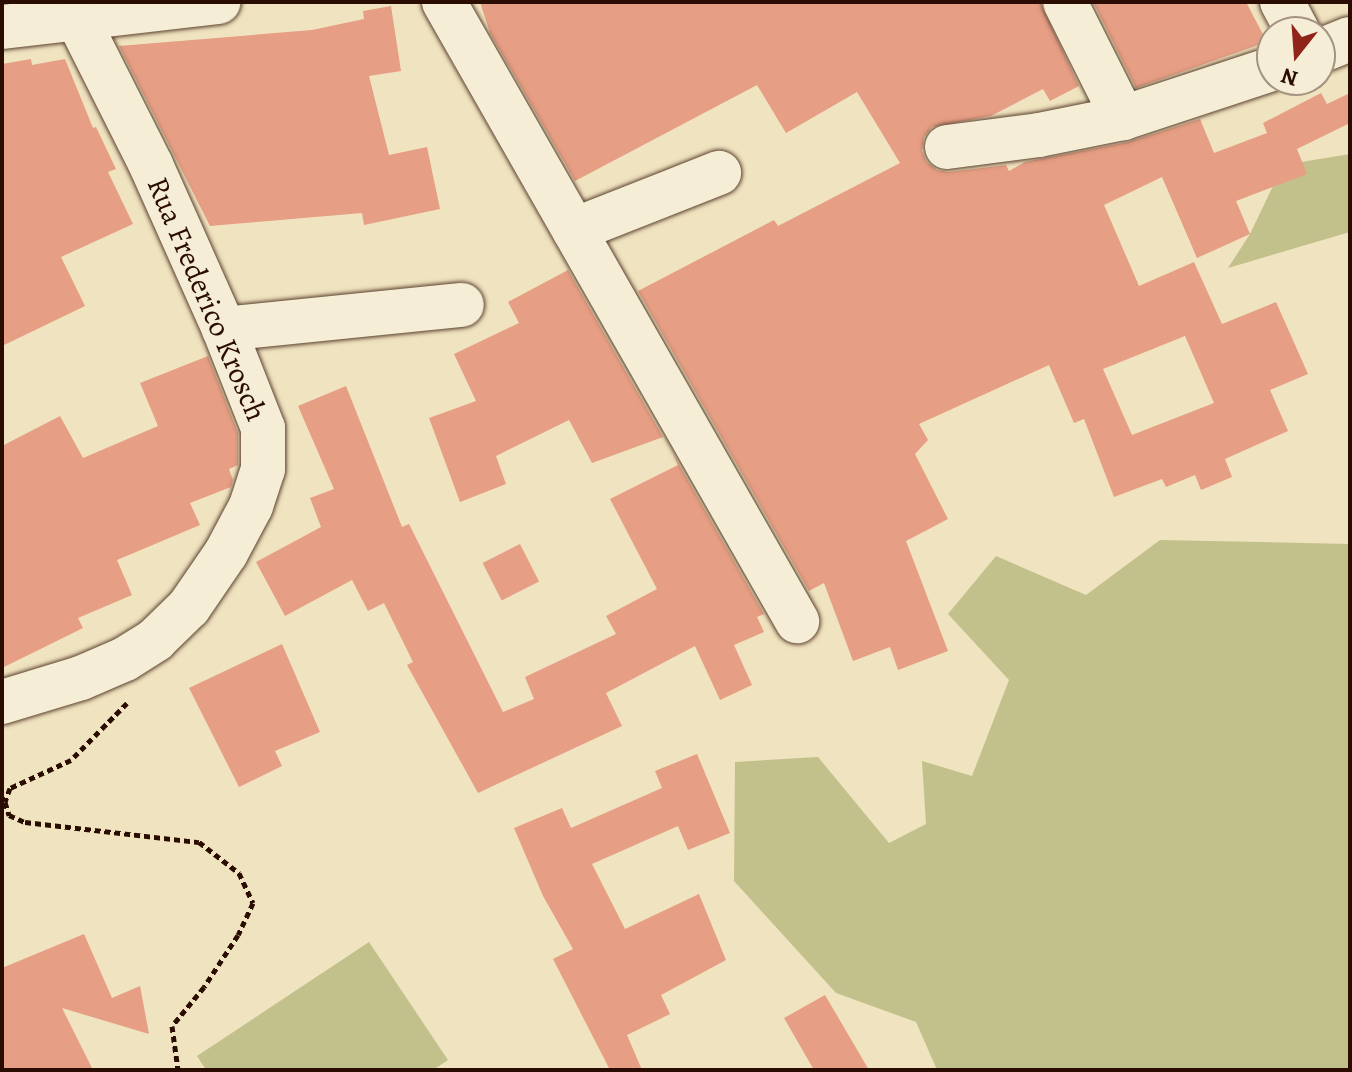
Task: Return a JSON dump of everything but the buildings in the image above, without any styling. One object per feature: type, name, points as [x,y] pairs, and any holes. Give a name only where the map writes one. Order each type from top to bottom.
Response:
[{"type":"street","points":[[2,27],[76,16],[219,2]]},
{"type":"street","points":[[444,2],[797,621]]},
{"type":"street","points":[[1065,2],[1123,118]]},
{"type":"street","name":"Rua Frederico Krosch","points":[[2,702],[81,678],[125,659],[155,640],[189,607],[226,553],[251,506],[263,469],[263,428],[224,329],[151,165],[76,16]]},
{"type":"street","points":[[947,147],[1039,135],[1123,118],[1256,74]]},
{"type":"street","points":[[574,230],[719,173]]},
{"type":"street","points":[[224,329],[462,305]]},
{"type":"path","points":[[129,701],[71,760],[10,788],[5,802],[9,815],[25,822],[199,842],[239,873],[253,903],[238,935],[204,987],[172,1026],[178,1070]]},
{"type":"shaded area","points":[[1350,154],[1350,232],[1228,268],[1250,234],[1283,165]]},
{"type":"shaded area","points":[[1160,540],[1350,544],[1350,1070],[937,1070],[916,1022],[836,993],[734,881],[735,762],[818,757],[889,843],[926,824],[922,761],[972,776],[1009,680],[948,614],[996,556],[1086,595]]},
{"type":"shaded area","points":[[369,942],[448,1060],[433,1070],[206,1070],[197,1056]]}]
